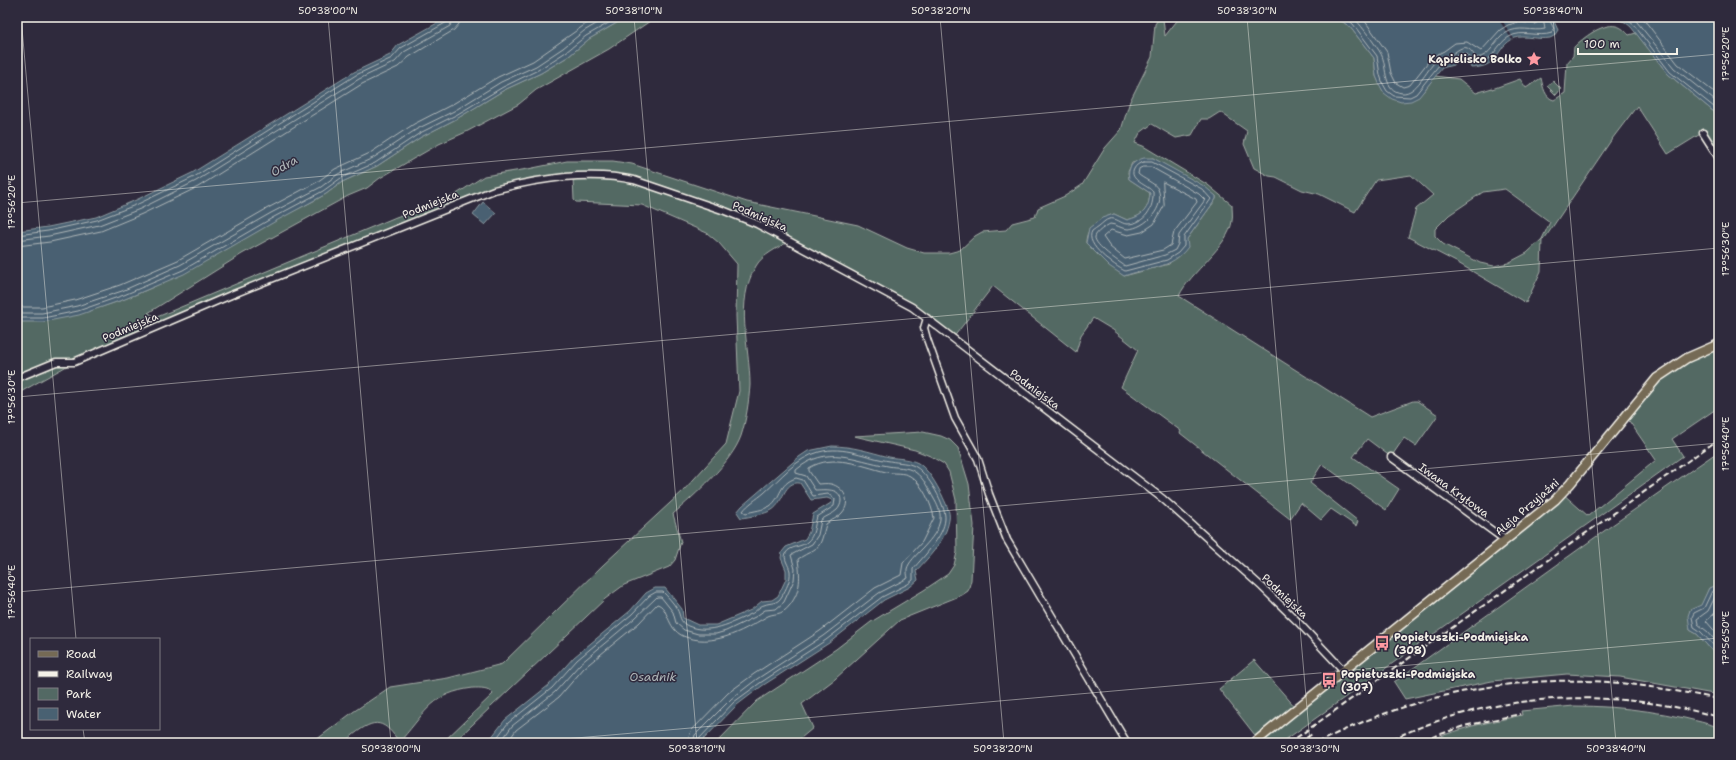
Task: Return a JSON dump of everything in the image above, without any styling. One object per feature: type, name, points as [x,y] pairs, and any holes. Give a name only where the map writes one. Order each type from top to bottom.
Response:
[{"type":"main road","name":"Aleja Przyjaźni","points":[[1254,743],[1562,493],[1657,378],[1687,358],[1719,344]]},
{"type":"street","points":[[1702,133],[1719,158]]},
{"type":"street","name":"Podmiejska","points":[[17,378],[56,362],[74,362],[231,295],[494,190],[531,182],[592,175],[618,176],[634,180],[740,217],[783,237],[912,306],[1163,500],[1262,586],[1344,671]]},
{"type":"street","points":[[927,318],[924,328],[927,339],[955,418],[978,459],[989,494],[1007,540],[1126,743]]},
{"type":"street","name":"Iwana Kryłowa","points":[[1391,457],[1506,540]]},
{"type":"green space","points":[[627,17],[656,17],[609,49],[536,90],[519,104],[466,132],[439,144],[380,178],[367,188],[348,196],[242,254],[148,313],[157,317],[396,217],[455,195],[484,176],[567,161],[613,161],[632,164],[747,202],[858,225],[907,248],[924,253],[949,253],[960,250],[975,236],[982,232],[1006,230],[1012,223],[1035,217],[1038,208],[1065,196],[1082,185],[1105,148],[1121,130],[1130,101],[1152,57],[1155,24],[1159,18],[1163,19],[1165,36],[1180,17],[1336,17],[1350,27],[1374,58],[1376,76],[1384,93],[1424,91],[1435,76],[1459,79],[1476,93],[1520,79],[1526,88],[1541,78],[1546,95],[1554,100],[1565,93],[1567,63],[1573,56],[1574,47],[1599,29],[1616,26],[1622,28],[1629,35],[1636,33],[1668,74],[1719,116],[1719,158],[1702,133],[1668,154],[1637,106],[1612,139],[1545,238],[1542,239],[1541,271],[1526,303],[1458,263],[1408,237],[1416,209],[1433,195],[1411,175],[1376,180],[1355,212],[1319,194],[1302,190],[1254,168],[1244,144],[1247,131],[1220,112],[1209,119],[1201,119],[1192,135],[1176,138],[1152,124],[1140,133],[1135,143],[1143,146],[1208,185],[1232,205],[1232,221],[1224,240],[1184,287],[1179,296],[1370,417],[1413,401],[1417,401],[1438,415],[1416,446],[1404,438],[1391,457],[1367,439],[1353,457],[1399,489],[1386,510],[1322,464],[1310,483],[1358,521],[1356,526],[1331,509],[1321,520],[1301,503],[1290,519],[1180,433],[1181,431],[1121,387],[1138,350],[1113,330],[1093,318],[1081,335],[1076,352],[993,286],[953,338],[921,313],[790,241],[762,258],[749,280],[744,310],[750,385],[743,430],[730,457],[712,478],[673,514],[681,542],[675,560],[669,567],[624,585],[605,599],[453,743],[442,743],[493,694],[489,690],[484,688],[473,688],[459,690],[432,704],[402,739],[406,743],[400,743],[384,726],[374,724],[368,725],[361,729],[346,742],[341,744],[312,743],[353,712],[390,687],[448,678],[502,664],[603,565],[683,491],[726,444],[739,391],[736,316],[737,264],[719,243],[707,233],[642,205],[576,202],[574,200],[573,177],[494,190],[74,362],[17,394],[17,322],[52,319],[86,312],[119,301],[183,273],[274,221],[320,198],[342,182],[377,166],[421,137],[458,118],[504,90],[541,73],[569,56],[589,39]],"holes":[[[1153,158],[1216,196],[1216,199],[1169,264],[1124,276],[1086,243],[1088,232],[1094,224],[1103,218],[1114,214],[1127,220],[1141,214],[1147,208],[1150,193],[1129,179],[1128,172],[1132,163]],[[1505,189],[1550,222],[1542,239],[1527,253],[1508,263],[1494,266],[1480,263],[1443,244],[1435,236],[1435,229],[1449,215],[1483,192]]]},
{"type":"green space","points":[[1553,81],[1561,89],[1556,95],[1547,86]]},
{"type":"green space","points":[[1719,344],[1719,407],[1672,439],[1683,456],[1281,743],[1254,743],[1258,739],[1219,689],[1254,660],[1296,708],[1562,493],[1588,516],[1656,460],[1625,415],[1657,378]]},
{"type":"green space","points":[[923,432],[941,436],[950,440],[958,448],[969,484],[974,525],[971,580],[968,591],[962,595],[900,620],[835,679],[802,704],[813,728],[795,743],[716,743],[757,701],[836,649],[871,622],[948,574],[954,565],[957,552],[956,500],[949,472],[944,464],[915,450],[854,436]]},
{"type":"green space","points":[[1719,451],[1719,584],[1709,588],[1701,606],[1690,610],[1690,630],[1697,634],[1715,654],[1719,656],[1719,695],[1620,677],[1567,674],[1492,681],[1405,699],[1394,682],[1611,526]]},
{"type":"green space","points":[[1574,706],[1611,707],[1648,711],[1701,722],[1719,727],[1719,743],[1419,743],[1472,726],[1522,715],[1521,711]]},
{"type":"water","name":"Odra","points":[[448,17],[627,17],[589,39],[569,56],[541,73],[504,90],[458,118],[421,137],[377,166],[342,182],[326,194],[184,274],[125,299],[79,315],[43,322],[17,322],[17,231],[48,227],[96,217],[136,200],[192,173],[354,72],[390,55],[398,45]]},
{"type":"water","points":[[1336,17],[1552,17],[1558,30],[1554,36],[1550,38],[1515,38],[1504,46],[1493,60],[1481,67],[1471,68],[1466,58],[1462,56],[1453,65],[1442,68],[1419,97],[1411,101],[1401,102],[1392,99],[1384,93],[1376,76],[1374,58],[1350,27]]},
{"type":"water","points":[[1609,17],[1719,17],[1719,116],[1668,74],[1631,27],[1625,22]]},
{"type":"water","points":[[1144,158],[1153,158],[1204,186],[1216,196],[1216,199],[1187,239],[1188,247],[1174,260],[1159,267],[1124,276],[1109,266],[1086,243],[1089,228],[1102,218],[1114,214],[1127,220],[1141,214],[1147,208],[1150,193],[1129,179],[1129,171],[1132,165]]},
{"type":"water","points":[[483,202],[496,213],[485,225],[473,215]]},
{"type":"water","name":"Osadnik","points":[[832,446],[854,448],[889,457],[914,461],[926,469],[942,495],[948,510],[949,517],[947,527],[941,541],[916,571],[918,580],[910,587],[884,600],[829,643],[762,686],[737,705],[700,743],[487,743],[505,720],[549,685],[574,657],[630,611],[646,593],[655,588],[665,588],[682,609],[683,618],[698,625],[716,625],[751,610],[762,601],[772,600],[778,596],[786,579],[786,570],[781,558],[782,552],[786,547],[805,539],[809,532],[813,514],[831,503],[832,500],[827,498],[811,500],[800,483],[794,483],[790,485],[779,503],[772,510],[741,518],[737,512],[799,457],[808,451]]},
{"type":"water","points":[[1719,584],[1719,656],[1715,654],[1697,634],[1690,630],[1688,616],[1690,610],[1701,605],[1709,588]]},
{"type":"pier","points":[[1497,17],[1500,17],[1514,39],[1512,40]]},
{"type":"railway","points":[[1289,743],[1719,439]]},
{"type":"railway","points":[[1317,743],[1386,713],[1458,693],[1495,686],[1533,682],[1608,682],[1678,691],[1719,699]]},
{"type":"railway","points":[[1384,743],[1424,726],[1465,713],[1507,704],[1549,699],[1592,698],[1634,701],[1677,707],[1719,717]]},
{"type":"railway","points":[[1415,743],[1464,726],[1520,714]]},
{"type":"railway","points":[[1299,743],[1312,734]]},
{"type":"place","name":"Kąpielisko Bolko","points":[[1534,59]]},
{"type":"place","name":"Popiełuszki-Podmiejska (308)","points":[[1382,643]]},
{"type":"place","name":"Popiełuszki-Podmiejska (307)","points":[[1329,680]]}]
